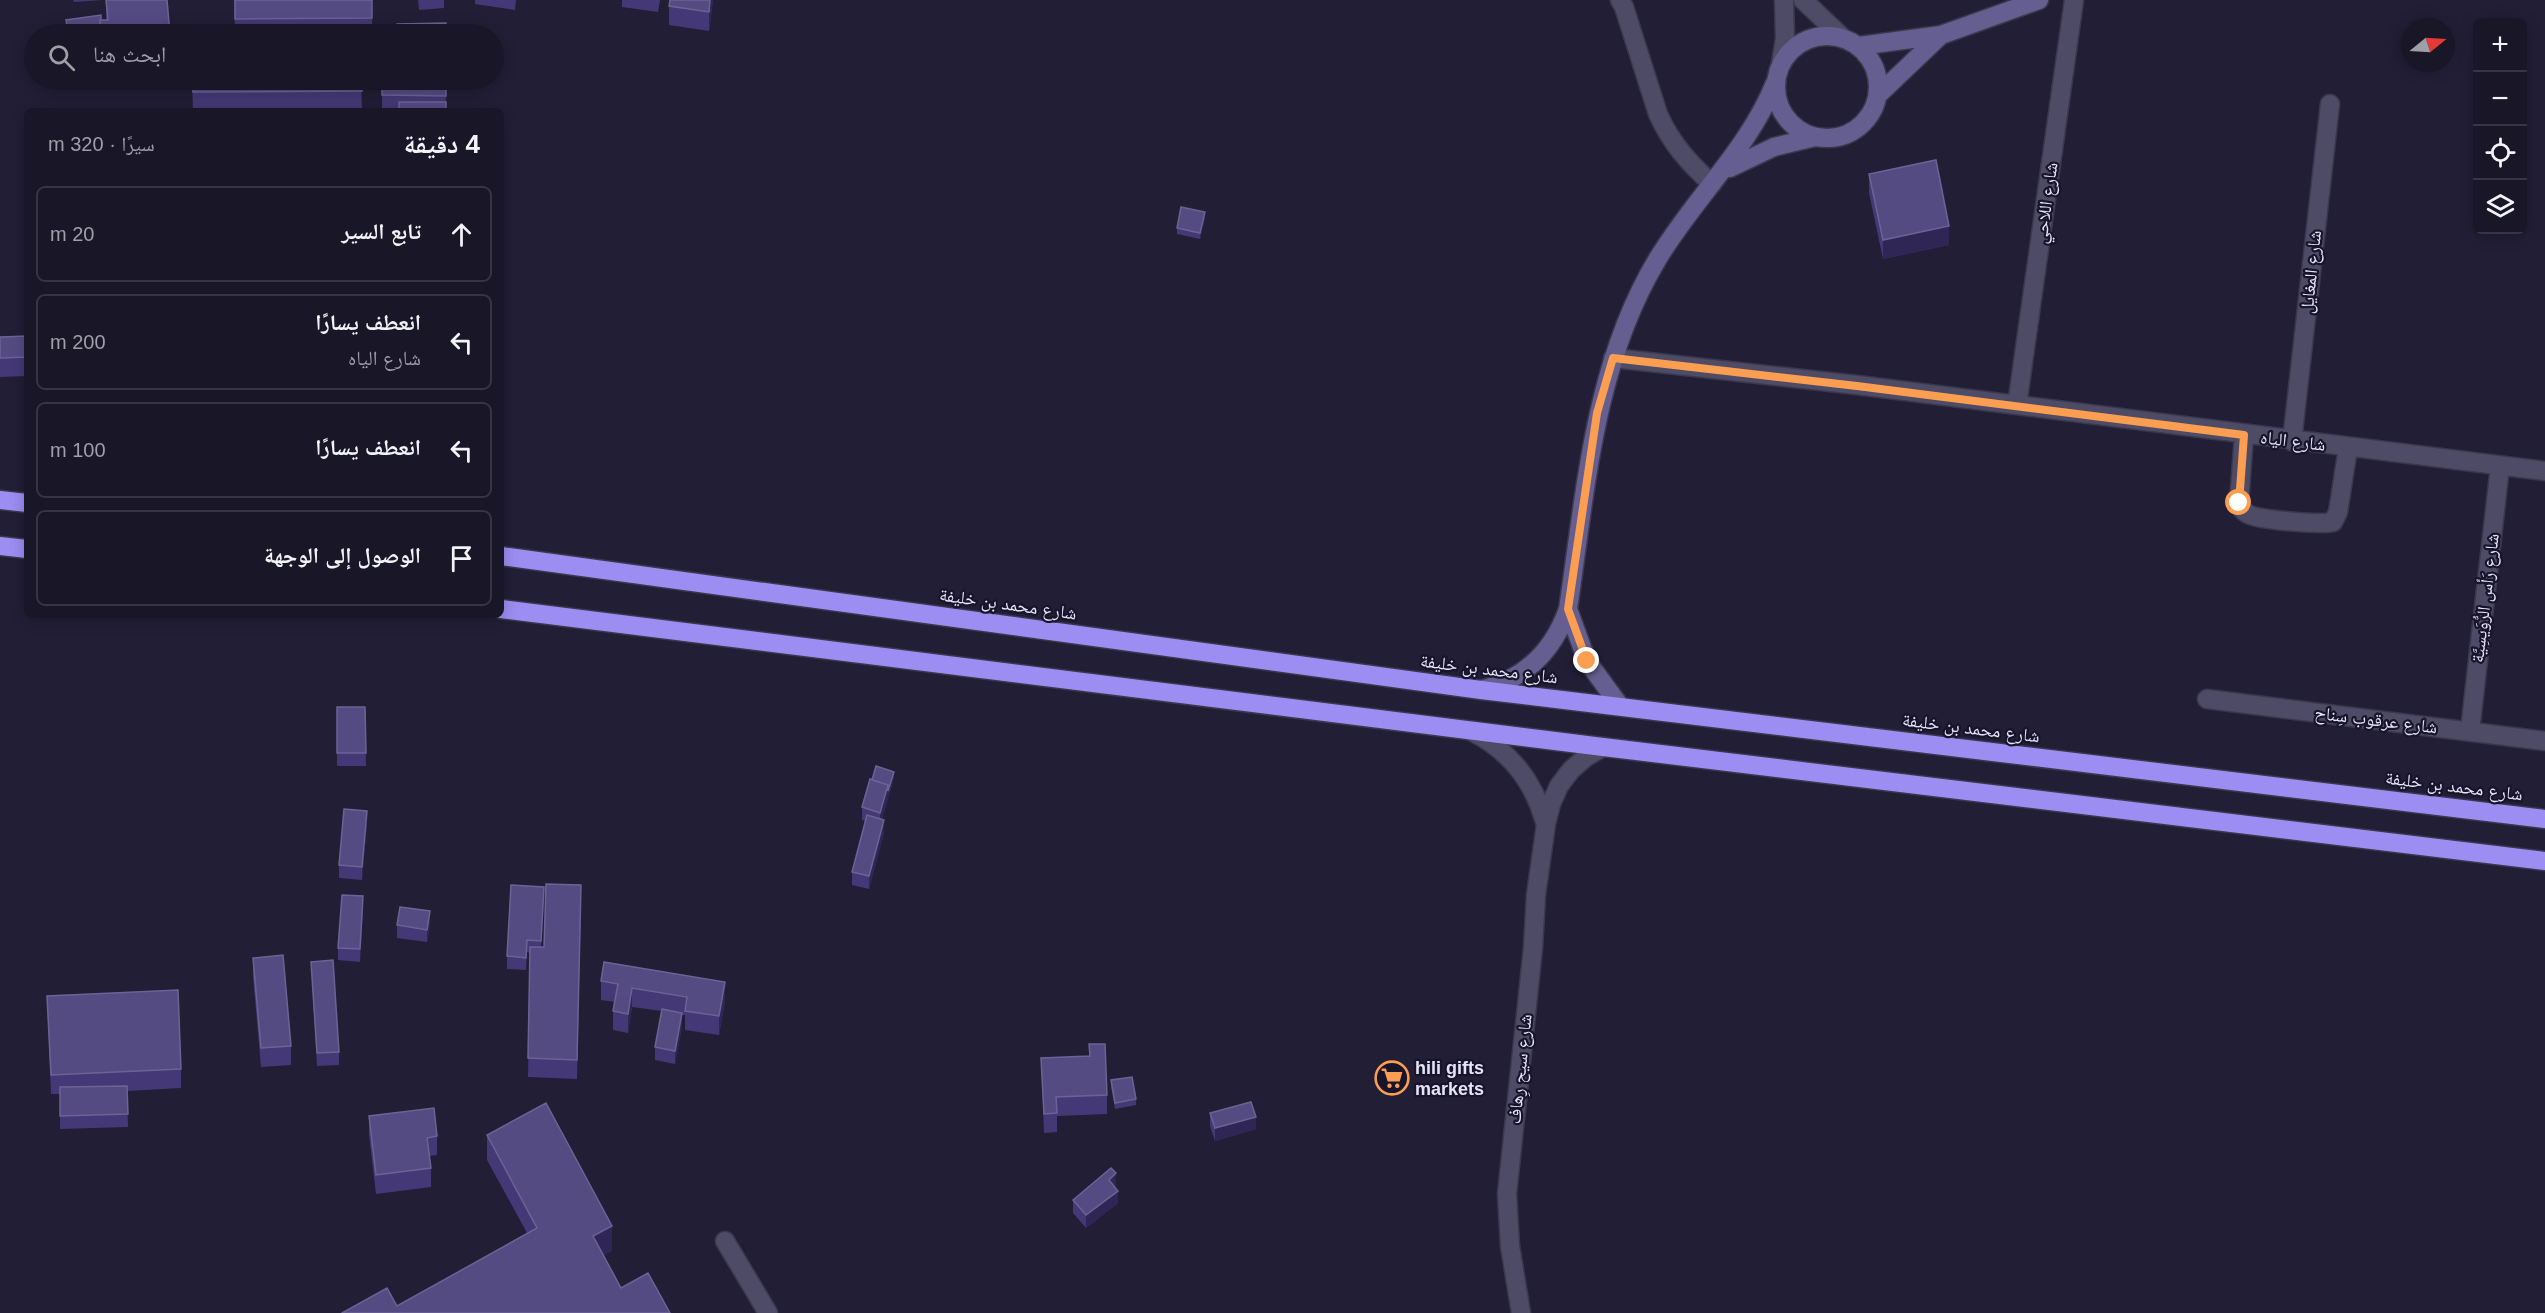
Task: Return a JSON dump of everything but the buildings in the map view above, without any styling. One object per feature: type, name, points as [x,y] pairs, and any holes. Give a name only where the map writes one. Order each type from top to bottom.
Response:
[{"type":"highway","points":[[0,500],[24,503]]},
{"type":"highway","points":[[0,546],[24,549]]},
{"type":"highway","name":"شارع محمد بن خليفة","points":[[504,556],[1481,690],[2545,819]]},
{"type":"highway","points":[[504,609],[1603,747],[2545,861]]},
{"type":"street","points":[[1620,0],[1658,114],[1666,130],[1686,160],[1715,180]]},
{"type":"street","points":[[1481,690],[1515,678],[1529,668],[1554,642],[1568,609],[1597,413],[1623,328],[1657,260],[1688,213],[1757,123],[1775,83],[1781,63],[1785,39],[1784,0]]},
{"type":"street","points":[[1803,0],[1871,60],[1877,77],[1878,95]]},
{"type":"street","points":[[1781,63],[1789,51],[1800,42],[1814,36],[1828,35],[1851,42],[1941,35],[2039,0]]},
{"type":"street","name":"شارع اللاحي","points":[[2017,405],[2074,0]]},
{"type":"street","points":[[1715,180],[1755,154],[1815,137],[1843,136],[1855,129],[1869,115],[1878,95],[1941,35]]},
{"type":"street","points":[[1775,83],[1776,95],[1786,117],[1794,126],[1815,137]]},
{"type":"street","name":"شارع المغايل","points":[[2292,441],[2330,104]]},
{"type":"street","name":"شارع الياه","points":[[1613,358],[2017,405],[2545,471]]},
{"type":"street","points":[[2244,435],[2239,503],[2241,509],[2251,516],[2320,524],[2333,522],[2338,512],[2348,448]]},
{"type":"street","name":"شارع رَأس الرُّوَيسِيَّة","points":[[2470,731],[2500,466]]},
{"type":"street","points":[[1568,609],[1587,661],[1620,706]]},
{"type":"street","name":"شارع عرقوب سِناح","points":[[2207,699],[2545,741]]},
{"type":"street","name":"شارع سيح رِهاف","points":[[1466,729],[1503,751],[1518,766],[1531,784],[1546,824]]},
{"type":"street","name":"شارع سيح رِهاف","points":[[1521,1313],[1510,1246],[1507,1194],[1533,948],[1536,895],[1546,824],[1559,786],[1571,770],[1586,757],[1603,747]]},
{"type":"street","points":[[725,1241],[768,1313]]},
{"type":"place","name":"hili gifts markets","points":[[1392,1078]]},
{"type":"route","points":[[1587,661],[1568,609],[1597,413],[1613,358],[2017,405],[2244,435],[2239,503]]}]
